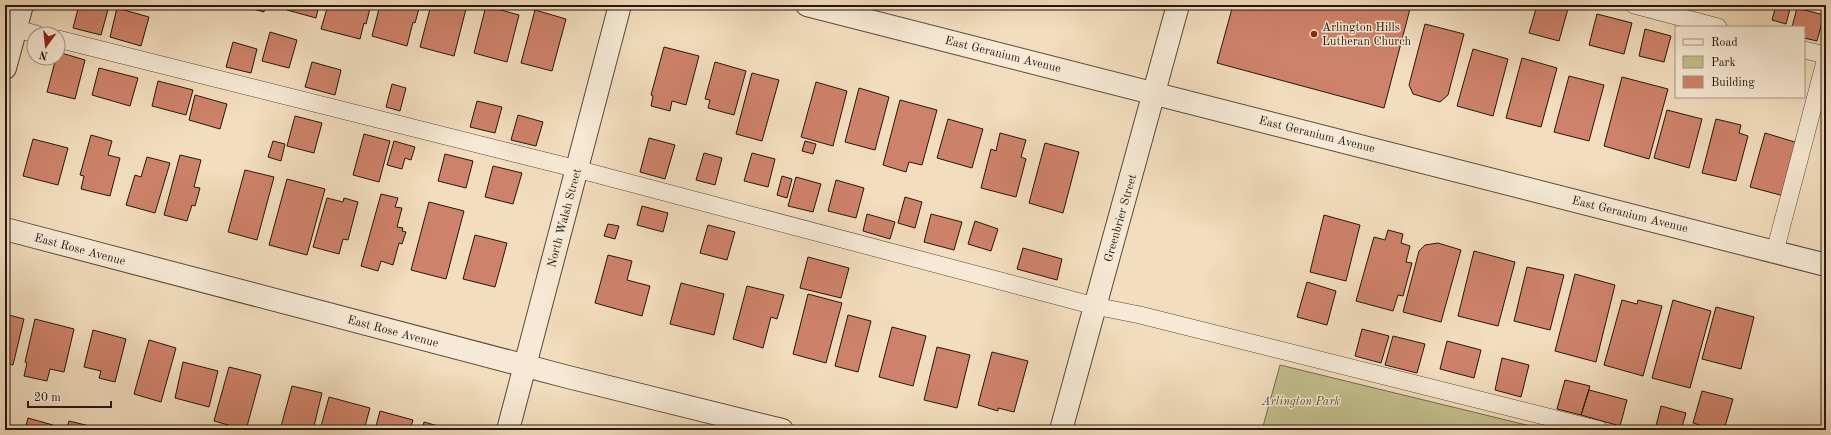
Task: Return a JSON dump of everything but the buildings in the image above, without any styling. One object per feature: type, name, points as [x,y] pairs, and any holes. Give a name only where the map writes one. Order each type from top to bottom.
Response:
[{"type":"street","points":[[5,68],[10,27],[22,5]]},
{"type":"street","name":"North Walsh Street","points":[[508,430],[620,5]]},
{"type":"street","name":"East Geranium Avenue","points":[[807,5],[1155,92],[1826,264]]},
{"type":"street","name":"Greenbrier Street","points":[[1061,430],[1178,5]]},
{"type":"street","name":"East Rose Avenue","points":[[5,229],[525,366],[782,430]]},
{"type":"lane","points":[[1634,5],[1714,26]]},
{"type":"lane","points":[[10,27],[26,31]]},
{"type":"lane","points":[[66,42],[577,169],[1096,306],[1148,317],[1600,430]]},
{"type":"lane","points":[[1775,251],[1826,57],[1805,50]]},
{"type":"green space","name":"Arlington Park","points":[[1280,365],[1547,430],[1262,430]]},
{"type":"place","name":"Arlington Hills Lutheran Church","points":[[1314,34]]}]
